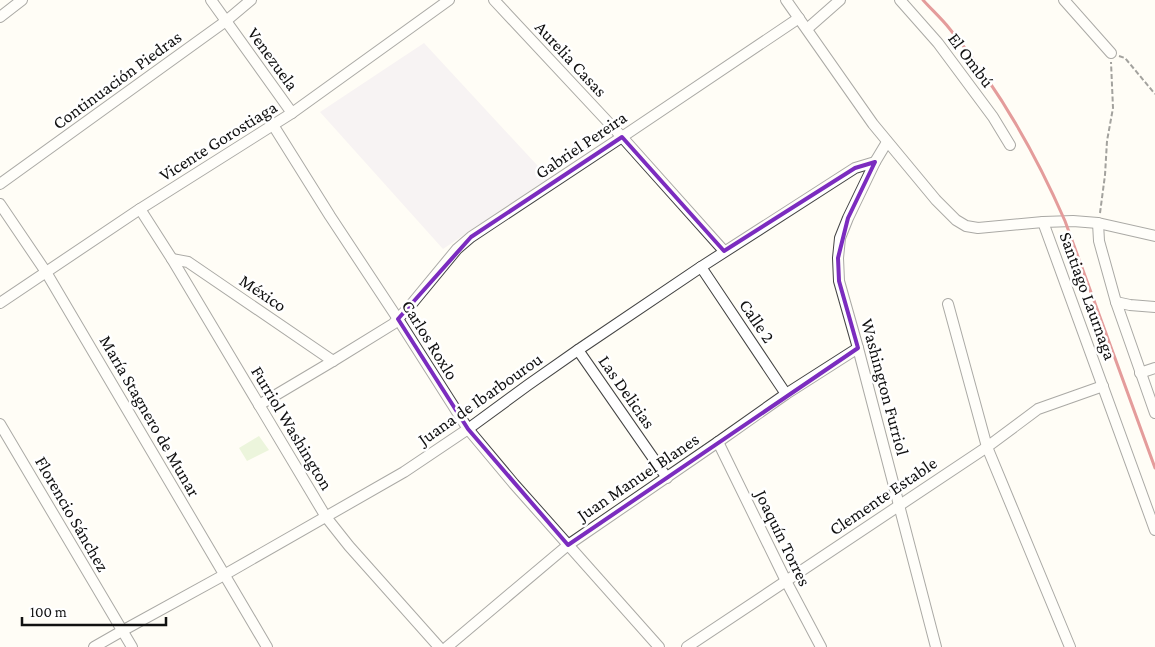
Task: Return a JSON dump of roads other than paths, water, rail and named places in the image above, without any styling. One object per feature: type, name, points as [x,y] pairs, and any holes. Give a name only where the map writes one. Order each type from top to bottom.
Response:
[{"type":"street","points":[[0,17],[22,0]]},
{"type":"street","name":"Venezuela","points":[[211,0],[292,113]]},
{"type":"street","name":"Continuación Piedras","points":[[0,184],[226,21],[251,0]]},
{"type":"street","name":"Vicente Gorostiaga","points":[[0,303],[140,209],[292,113],[449,0]]},
{"type":"street","name":"Aurelia Casas","points":[[494,0],[622,137],[724,251]]},
{"type":"street","name":"Santiago Laurnaga","points":[[786,0],[873,124],[936,200],[956,220],[966,226],[978,228],[1044,222],[1155,530]]},
{"type":"street","points":[[807,29],[840,0]]},
{"type":"street","name":"El Ombú","points":[[900,0],[944,50],[993,117],[1010,145]]},
{"type":"street","points":[[1064,0],[1111,53]]},
{"type":"street","name":"Gabriel Pereira","points":[[259,405],[393,324],[457,249],[471,237],[799,18]]},
{"type":"street","name":"Carlos Roxlo","points":[[273,125],[468,429],[514,484],[659,647]]},
{"type":"street","name":"Washington Furriol","points":[[887,142],[875,162],[840,238],[838,258],[839,281],[900,505],[936,647]]},
{"type":"street","name":"Juana de Ibarbourou","points":[[94,647],[404,472],[701,266],[855,168],[875,162]]},
{"type":"street","name":"María Stagnero de Munar","points":[[0,204],[46,272],[267,647]]},
{"type":"street","name":"Furriol Washington","points":[[140,209],[172,259],[326,517],[349,546],[439,647]]},
{"type":"street","points":[[1044,222],[1073,220],[1098,223],[1155,236]]},
{"type":"street","points":[[1098,223],[1100,241],[1116,302],[1155,413]]},
{"type":"street","name":"México","points":[[172,259],[188,262],[333,361]]},
{"type":"street","name":"Calle 2","points":[[701,266],[786,394]]},
{"type":"street","points":[[1116,302],[1155,307]]},
{"type":"street","points":[[948,304],[988,447],[1070,647]]},
{"type":"street","name":"Juan Manuel Blanes","points":[[447,647],[568,545],[786,394],[858,348]]},
{"type":"street","name":"Las Delicias","points":[[578,350],[667,478]]},
{"type":"street","points":[[1140,373],[1155,368]]},
{"type":"street","name":"Clemente Estable","points":[[687,647],[988,447],[1038,409],[1103,386]]},
{"type":"street","name":"Florencio Sánchez","points":[[0,424],[132,647]]},
{"type":"street","name":"Joaquín Torres","points":[[718,442],[786,581],[821,647]]},
{"type":"railway","points":[[923,0],[967,50],[999,96],[1041,170],[1065,221],[1155,468]]}]
